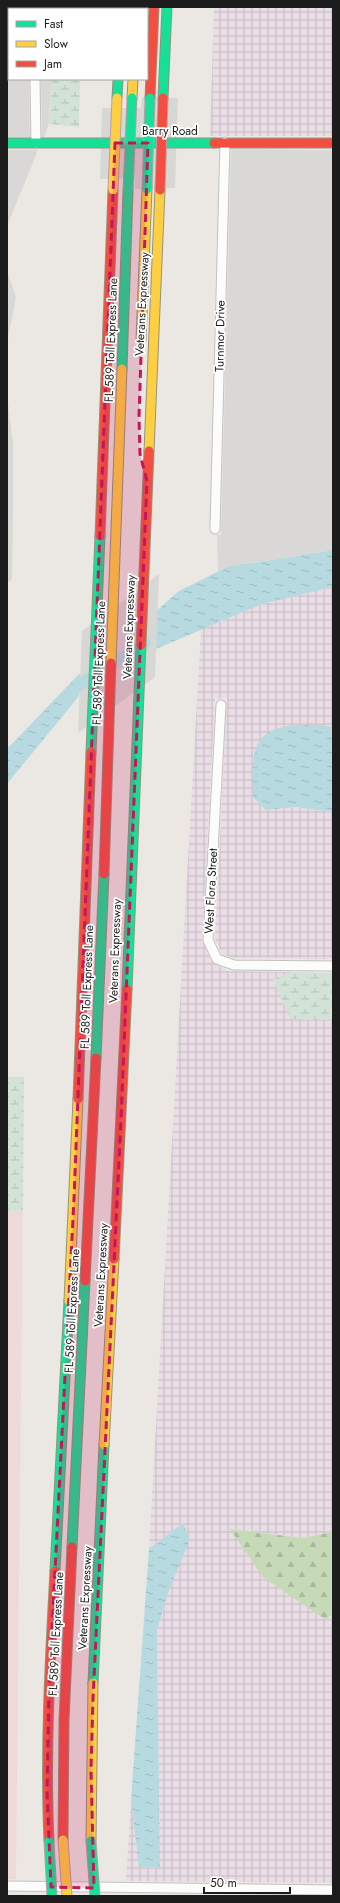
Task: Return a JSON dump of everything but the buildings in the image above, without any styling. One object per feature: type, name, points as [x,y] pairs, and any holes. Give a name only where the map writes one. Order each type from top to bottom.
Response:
[{"type":"main road","points":[[141,348],[154,7]]},
{"type":"main road","name":"Veterans Expressway","points":[[95,1896],[91,1842],[91,1769],[97,1603],[121,1120],[167,7]]},
{"type":"main road","points":[[52,1896],[47,1792],[49,1689],[74,1199],[98,621],[118,80]]},
{"type":"main road","name":"FL 589 Toll Express Lane","points":[[67,1896],[63,1840],[65,1712],[89,1222],[133,80]]},
{"type":"main road","name":"Barry Road","points":[[7,143],[333,143]]},
{"type":"main road","points":[[140,446],[147,481]]},
{"type":"street","points":[[35,80],[36,143]]},
{"type":"street","name":"Turnmor Drive","points":[[215,529],[225,142]]},
{"type":"street","name":"West Flora Street","points":[[221,705],[208,940],[217,959],[234,965],[333,966]]},
{"type":"street","points":[[7,1886],[333,1890]]},
{"type":"highlighted area","points":[[115,143],[148,143],[139,417],[140,454],[147,481],[121,1120],[93,1699],[91,1769],[94,1888],[51,1887],[47,1792],[49,1689],[74,1199]]},
{"type":"shaded area","points":[[7,7],[28,7],[8,8],[8,80],[29,80],[30,137],[7,137]]},
{"type":"shaded area","points":[[214,7],[333,7],[333,136],[210,136]]},
{"type":"shaded area","points":[[41,80],[51,80],[49,124],[44,137],[42,137]]},
{"type":"shaded area","points":[[231,149],[333,150],[333,550],[227,567],[218,571],[217,535],[221,535]]},
{"type":"shaded area","points":[[7,150],[38,150],[7,226]]},
{"type":"shaded area","points":[[7,271],[16,297],[7,343]]},
{"type":"shaded area","points":[[7,395],[13,444],[13,505],[12,579],[7,583]]},
{"type":"shaded area","points":[[333,587],[333,727],[312,726],[266,810],[296,807],[333,812],[333,959],[232,958],[222,954],[215,939],[227,699],[215,698],[202,940],[212,962],[228,971],[292,972],[273,979],[291,1019],[333,1020],[333,1532],[302,1538],[231,1529],[326,1620],[333,1613],[333,1883],[126,1881],[131,1800],[139,1868],[160,1867],[157,1630],[170,1587],[183,1523],[149,1549],[201,630],[262,604]]},
{"type":"shaded area","points":[[23,1210],[16,1879],[7,1879],[7,1212]]},
{"type":"green space","points":[[51,80],[80,80],[79,127],[49,124]]},
{"type":"green space","points":[[292,972],[333,973],[333,1020],[290,1019],[273,979]]},
{"type":"green space","points":[[7,1077],[24,1077],[23,1210],[7,1212]]},
{"type":"green space","points":[[230,1529],[302,1538],[333,1532],[333,1613],[326,1620],[263,1577]]},
{"type":"water","points":[[333,550],[333,587],[262,604],[149,652],[147,619],[179,591],[227,567]]},
{"type":"water","points":[[80,673],[79,696],[7,784],[7,749]]},
{"type":"water","points":[[292,725],[321,725],[333,727],[333,812],[296,807],[266,810],[253,797],[253,761],[258,743],[271,731]]},
{"type":"water","points":[[183,1523],[190,1540],[170,1587],[157,1630],[160,1867],[139,1868],[131,1800],[149,1549]]},
{"type":"pier","points":[[142,97],[178,98],[175,188],[135,189],[135,179],[100,179],[102,108],[141,108]]},
{"type":"pier","points":[[159,574],[155,677],[78,733],[82,631]]},
{"type":"waterway","points":[[69,696],[79,685],[145,643]]},
{"type":"traffic: fast","points":[[163,98],[167,7]]},
{"type":"traffic: fast","points":[[117,98],[118,80]]},
{"type":"traffic: fast","points":[[128,191],[132,98]]},
{"type":"traffic: fast","points":[[147,189],[150,98]]},
{"type":"traffic: fast","points":[[7,143],[214,143]]},
{"type":"traffic: fast","points":[[122,369],[128,191]]},
{"type":"traffic: fast","points":[[91,752],[100,536]]},
{"type":"traffic: fast","points":[[127,989],[141,645]]},
{"type":"traffic: fast","points":[[96,1058],[104,874]]},
{"type":"traffic: fast","points":[[72,1547],[85,1281]]},
{"type":"traffic: fast","points":[[55,1571],[69,1301]]},
{"type":"traffic: fast","points":[[93,1683],[104,1445]]},
{"type":"traffic: fast","points":[[49,1841],[52,1896]]},
{"type":"traffic: fast","points":[[91,1841],[95,1896]]},
{"type":"traffic: slow","points":[[132,98],[133,80]]},
{"type":"traffic: slow","points":[[113,190],[117,98]]},
{"type":"traffic: slow","points":[[141,340],[147,189]]},
{"type":"traffic: slow","points":[[149,451],[160,190]]},
{"type":"traffic: slow","points":[[111,663],[122,369]]},
{"type":"traffic: slow","points":[[69,1301],[78,1099]]},
{"type":"traffic: slow","points":[[104,1445],[114,1259]]},
{"type":"traffic: slow","points":[[91,1841],[93,1683]]},
{"type":"traffic: slow","points":[[63,1840],[67,1896]]},
{"type":"traffic: jam","points":[[150,98],[154,7]]},
{"type":"traffic: jam","points":[[160,190],[163,98]]},
{"type":"traffic: jam","points":[[214,143],[333,143]]},
{"type":"traffic: jam","points":[[100,536],[113,190]]},
{"type":"traffic: jam","points":[[141,645],[149,451]]},
{"type":"traffic: jam","points":[[104,874],[111,663]]},
{"type":"traffic: jam","points":[[78,1099],[91,752]]},
{"type":"traffic: jam","points":[[114,1259],[127,989]]},
{"type":"traffic: jam","points":[[85,1281],[96,1058]]},
{"type":"traffic: jam","points":[[63,1840],[64,1720],[72,1547]]},
{"type":"traffic: jam","points":[[49,1841],[48,1740],[55,1571]]}]
